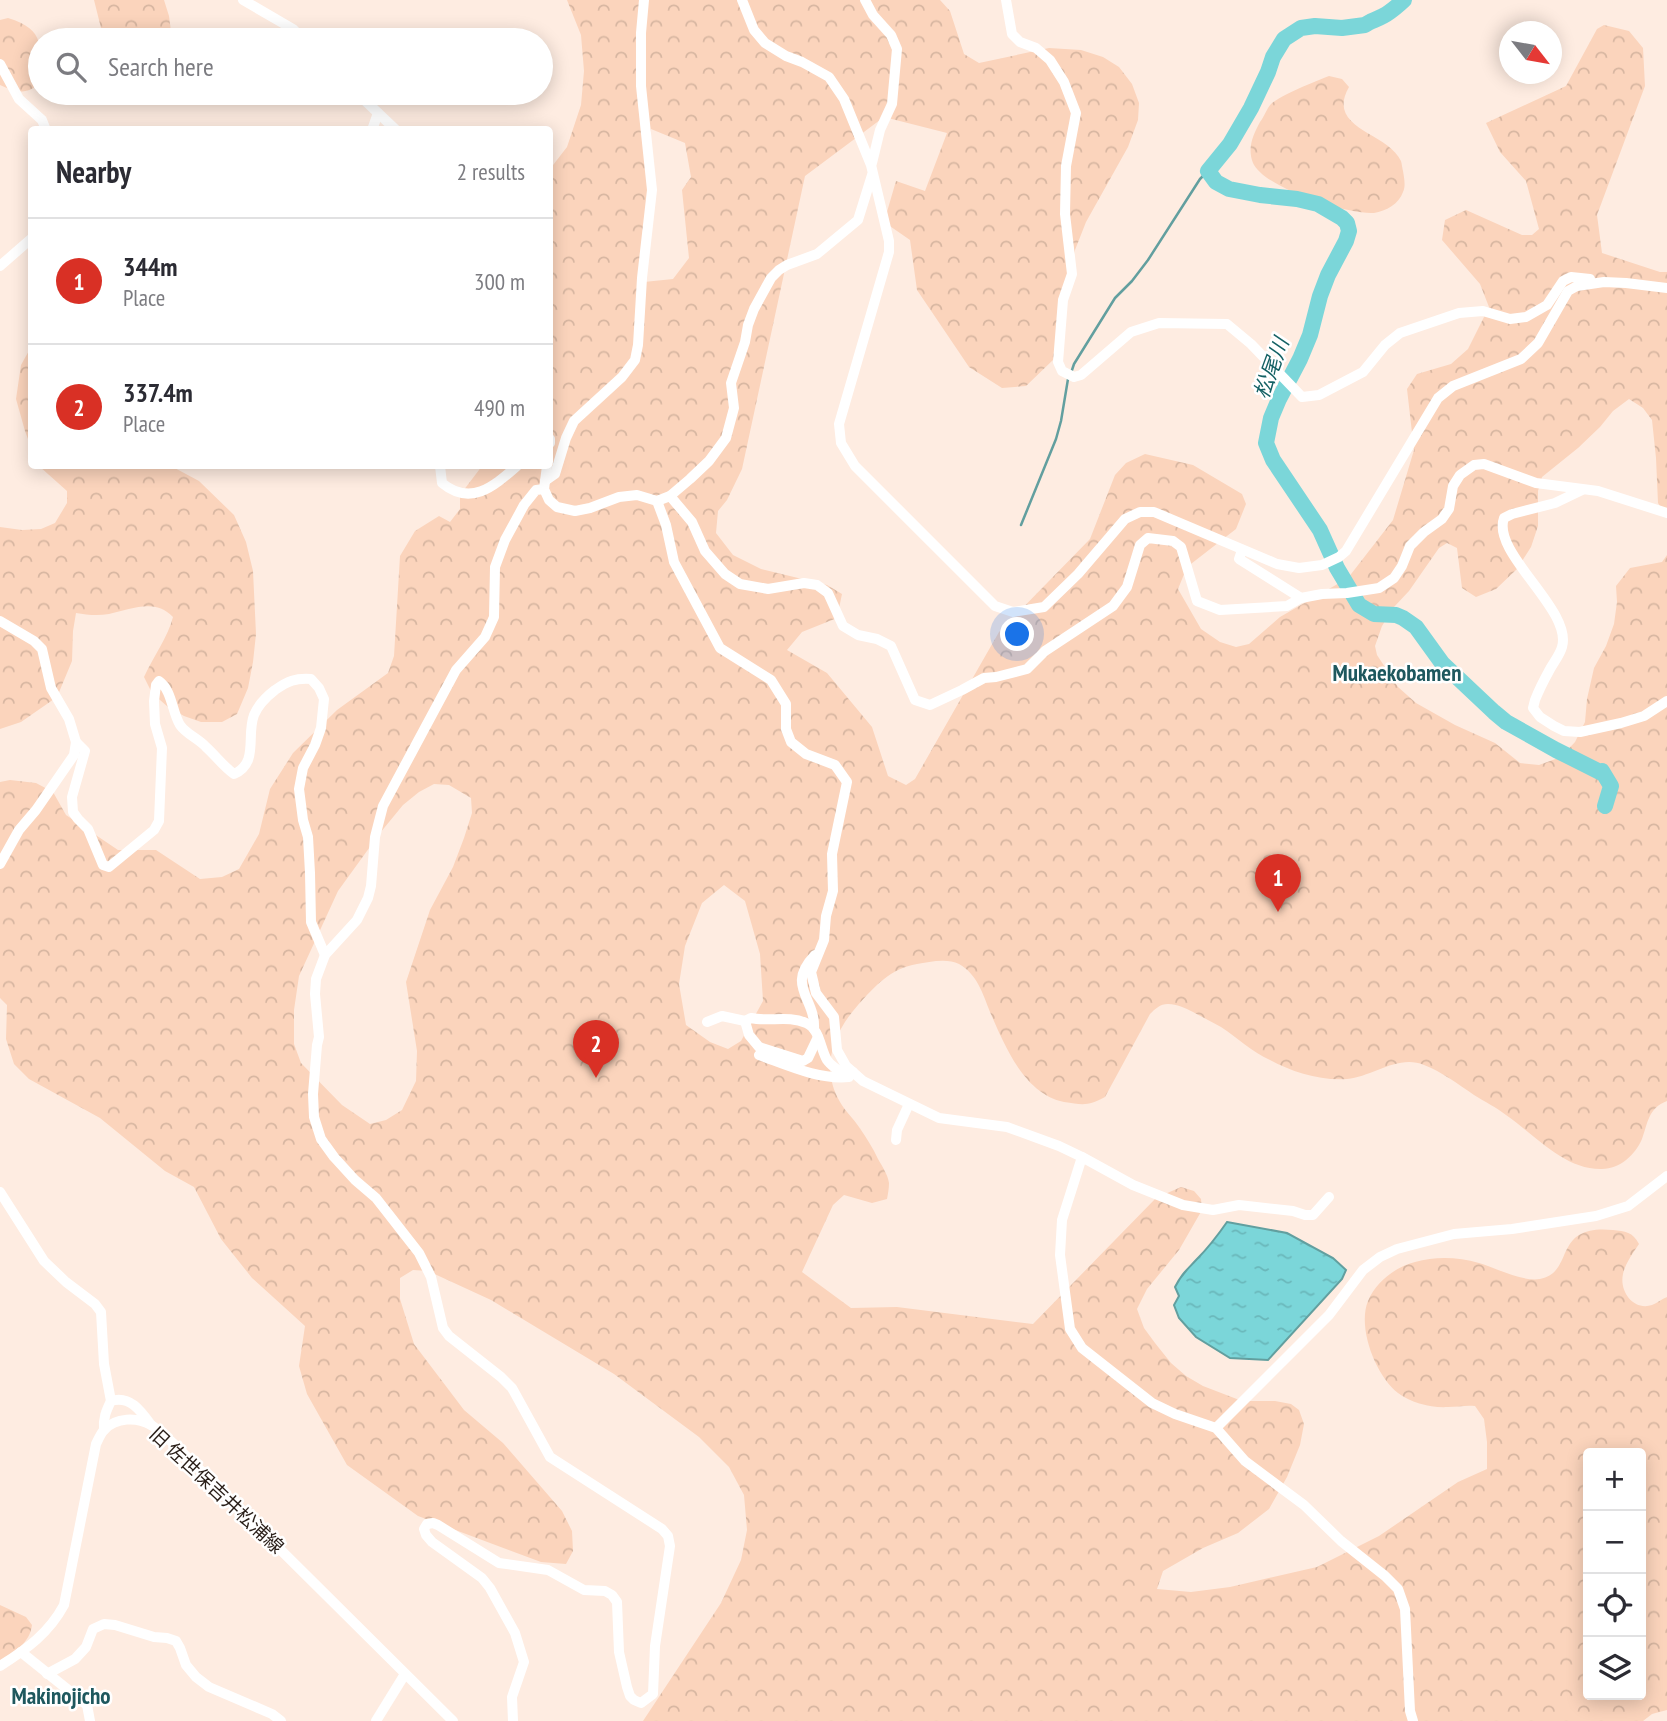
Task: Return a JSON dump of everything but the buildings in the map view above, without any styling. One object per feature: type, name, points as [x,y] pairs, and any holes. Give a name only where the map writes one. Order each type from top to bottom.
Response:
[{"type":"street","points":[[243,0],[291,28]]},
{"type":"street","points":[[513,1721],[512,1696],[524,1662],[515,1633],[482,1578],[432,1542],[424,1529],[427,1524],[438,1525],[499,1563],[548,1570],[584,1590],[606,1591],[612,1595],[617,1602],[619,1652],[627,1687],[630,1696],[641,1703],[653,1694],[655,1646],[670,1546],[668,1536],[550,1457],[512,1388],[443,1328],[431,1277],[419,1253],[376,1198],[355,1180],[321,1139],[314,1117],[313,1094],[319,1037],[315,994],[325,955],[357,920],[368,898],[375,837],[383,806],[456,670],[485,637],[494,617],[495,568],[505,540],[524,505],[555,474],[574,421],[622,377],[635,360],[652,190],[641,86],[644,0]]},
{"type":"street","points":[[742,0],[754,30],[765,43],[829,77],[844,99],[873,168],[889,252],[839,424],[841,443],[855,466],[995,606],[1013,612],[1044,607],[1078,574],[1125,519],[1140,512],[1154,512],[1277,564],[1299,568],[1322,565],[1339,557],[1346,551],[1438,398],[1453,386],[1521,359],[1538,343],[1568,291],[1581,284],[1604,282],[1667,288]]},
{"type":"street","points":[[547,469],[544,485],[549,500],[557,507],[575,511],[619,497],[637,495],[657,500],[670,496],[709,461],[726,438],[734,408],[731,383],[754,309],[772,278],[788,265],[817,254],[858,220],[873,168],[880,130],[892,104],[897,49],[891,35],[864,0]]},
{"type":"street","points":[[1006,0],[1012,34],[1050,60],[1064,82],[1076,113],[1066,166],[1065,214],[1072,274],[1063,300],[1058,362],[1062,371],[1074,377],[1081,375],[1130,332],[1159,323],[1227,324],[1251,344],[1302,397],[1319,395],[1363,372],[1385,345],[1400,333],[1459,313],[1483,311],[1510,319],[1526,317],[1547,305],[1563,281],[1585,278],[1604,282]]},
{"type":"street","points":[[0,64],[19,99],[42,120],[44,126]]},
{"type":"street","points":[[370,105],[392,126]]},
{"type":"street","points":[[373,126],[378,113]]},
{"type":"street","points":[[0,266],[28,242]]},
{"type":"street","points":[[670,496],[692,522],[705,551],[725,573],[740,584],[768,589],[804,583],[817,585],[828,593],[843,626],[858,635],[877,639],[891,646],[915,700],[930,705],[984,678],[1027,669],[1045,651],[1113,606],[1127,587],[1140,545],[1148,538],[1173,541],[1181,548],[1197,601],[1220,610],[1286,606],[1301,598],[1379,588],[1394,578],[1410,546],[1442,519],[1449,509],[1453,486],[1460,475],[1474,465],[1484,464],[1536,483],[1598,491],[1667,513]]},
{"type":"street","points":[[440,469],[442,483],[448,488],[470,495],[498,483],[514,469]]},
{"type":"street","points":[[1583,489],[1555,503],[1512,514],[1504,518],[1501,525],[1503,536],[1521,567],[1553,610],[1562,634],[1563,646],[1535,700],[1534,708],[1540,718],[1554,726],[1564,731],[1580,732],[1644,716],[1667,701]]},
{"type":"street","points":[[657,500],[674,562],[720,649],[771,680],[786,704],[786,729],[792,742],[806,754],[835,765],[846,782],[832,854],[833,891],[826,916],[824,940],[811,972],[816,993],[834,1017],[837,1050],[846,1066],[863,1081],[939,1118],[1007,1128],[1059,1146],[1133,1185],[1184,1205],[1213,1210],[1239,1205],[1313,1215],[1329,1196]]},
{"type":"street","points":[[1242,550],[1239,559],[1301,598]]},
{"type":"street","points":[[0,621],[34,640],[42,649],[51,688],[69,719],[76,742],[74,755],[19,830],[0,864]]},
{"type":"street","points":[[76,742],[85,751],[72,797],[73,812],[88,830],[103,865],[108,867],[154,830],[159,821],[162,748],[155,724],[154,701],[156,684],[159,681],[167,691],[181,727],[207,747],[224,768],[234,774],[243,770],[250,757],[252,721],[262,701],[289,681],[311,679],[324,699],[321,728],[303,768],[299,789],[307,837],[311,922],[325,955]]},
{"type":"street","points":[[745,1021],[749,1035],[759,1047],[803,1061],[808,1058],[816,1033],[815,1019],[801,980],[806,964],[820,950]]},
{"type":"street","points":[[707,1022],[722,1016],[745,1021],[751,1017],[762,1020],[792,1019],[808,1023],[816,1033],[827,1060],[844,1074],[853,1072]]},
{"type":"street","points":[[759,1055],[807,1072],[837,1078],[849,1077],[853,1072]]},
{"type":"street","points":[[895,1140],[909,1104]]},
{"type":"street","points":[[1082,1157],[1062,1220],[1060,1255],[1070,1329],[1082,1348],[1152,1403],[1216,1428],[1245,1461],[1304,1505],[1341,1541],[1398,1589],[1405,1609],[1410,1711],[1413,1721]]},
{"type":"street","points":[[1216,1428],[1329,1315],[1363,1270],[1380,1257],[1397,1249],[1454,1234],[1513,1229],[1596,1216],[1628,1206],[1667,1176]]},
{"type":"street","points":[[0,1192],[44,1261],[101,1312],[104,1364],[111,1401],[104,1416],[104,1430],[96,1444],[90,1469],[64,1605],[55,1622],[39,1638],[0,1666]]},
{"type":"street","points":[[111,1401],[118,1399],[133,1404],[151,1425]]},
{"type":"street","name":"旧 佐世保吉井松浦線","points":[[104,1430],[116,1422],[138,1420],[151,1425],[173,1443],[453,1721]]},
{"type":"street","points":[[47,1674],[75,1659],[86,1647],[93,1629],[104,1624],[115,1625],[176,1641],[186,1665],[209,1687],[272,1714],[281,1721]]},
{"type":"street","points":[[21,1652],[87,1706],[90,1721]]},
{"type":"street","points":[[376,1721],[405,1674]]},
{"type":"green space","points":[[94,0],[164,0],[170,28],[101,28]]},
{"type":"green space","points":[[567,0],[940,0],[950,11],[964,54],[979,63],[1049,48],[1081,50],[1103,57],[1119,67],[1132,84],[1139,103],[1138,120],[1128,147],[1086,222],[1075,250],[1064,299],[1061,343],[1053,360],[1026,386],[1002,388],[969,367],[917,290],[910,240],[884,222],[896,181],[925,191],[947,133],[884,117],[805,176],[742,469],[727,500],[718,511],[716,533],[733,555],[761,569],[827,585],[842,594],[837,618],[802,632],[787,650],[827,673],[872,727],[888,776],[906,785],[915,779],[999,632],[1090,539],[1115,475],[1126,463],[1145,454],[1193,465],[1242,494],[1246,504],[1236,529],[1187,567],[1178,589],[1201,629],[1220,642],[1236,647],[1249,644],[1280,617],[1348,578],[1393,520],[1414,450],[1407,389],[1417,374],[1451,364],[1468,349],[1489,307],[1480,284],[1442,240],[1445,220],[1466,210],[1522,235],[1532,235],[1539,229],[1526,181],[1500,152],[1486,123],[1566,86],[1597,29],[1604,25],[1629,31],[1643,48],[1645,86],[1597,215],[1602,253],[1667,272],[1667,517],[1658,503],[1652,420],[1643,408],[1629,399],[1613,411],[1578,448],[1542,477],[1538,491],[1538,526],[1531,547],[1517,569],[1496,589],[1476,597],[1462,588],[1457,548],[1447,543],[1439,548],[1409,591],[1394,607],[1382,626],[1375,646],[1377,655],[1398,687],[1416,703],[1495,743],[1520,763],[1539,765],[1561,757],[1575,742],[1585,722],[1594,668],[1614,624],[1616,586],[1630,568],[1662,562],[1667,555],[1667,1101],[1652,1112],[1635,1150],[1615,1167],[1588,1168],[1575,1164],[1550,1150],[1498,1109],[1424,1065],[1405,1062],[1347,1079],[1307,1075],[1263,1057],[1221,1027],[1187,1009],[1171,1004],[1160,1006],[1150,1014],[1105,1097],[1086,1104],[1064,1102],[1038,1089],[1018,1067],[1002,1039],[979,985],[970,973],[954,962],[927,962],[899,969],[884,979],[849,1016],[836,1039],[830,1064],[834,1089],[885,1171],[889,1183],[887,1199],[872,1203],[844,1195],[833,1205],[802,1272],[851,1308],[897,1307],[1033,1324],[1156,1198],[1181,1187],[1194,1191],[1201,1199],[1202,1210],[1179,1250],[1147,1289],[1137,1309],[1144,1328],[1171,1363],[1186,1376],[1203,1386],[1242,1401],[1291,1404],[1299,1410],[1304,1424],[1300,1445],[1287,1477],[1269,1509],[1238,1533],[1203,1548],[1163,1571],[1157,1589],[1191,1592],[1230,1587],[1317,1567],[1379,1536],[1458,1482],[1487,1469],[1484,1419],[1475,1406],[1435,1407],[1409,1400],[1390,1385],[1376,1364],[1367,1337],[1365,1312],[1371,1294],[1387,1276],[1415,1262],[1447,1258],[1463,1259],[1509,1274],[1540,1279],[1551,1275],[1558,1268],[1572,1241],[1580,1234],[1594,1230],[1628,1233],[1639,1244],[1624,1270],[1623,1287],[1629,1298],[1634,1303],[1645,1306],[1667,1297],[1667,1710],[1652,1714],[1643,1721],[643,1721],[721,1603],[741,1560],[747,1530],[744,1495],[729,1467],[699,1437],[614,1374],[491,1300],[428,1271],[413,1270],[400,1278],[400,1299],[414,1344],[464,1410],[503,1443],[562,1511],[572,1531],[573,1551],[566,1564],[541,1562],[418,1516],[347,1465],[307,1394],[299,1366],[305,1326],[252,1278],[221,1239],[194,1187],[165,1171],[100,1118],[29,1079],[14,1064],[6,1039],[7,1005],[0,998],[0,782],[10,780],[36,783],[53,792],[66,815],[118,850],[156,850],[200,879],[222,877],[239,869],[259,834],[270,789],[293,753],[337,710],[388,673],[394,656],[400,556],[415,531],[439,516],[450,522],[460,509],[460,495],[480,469],[553,469],[553,165],[567,147],[581,105],[584,71],[581,35]],"holes":[[[651,129],[685,143],[691,177],[682,190],[689,258],[673,279],[644,282]],[[434,784],[449,785],[471,798],[472,813],[453,867],[430,910],[406,982],[417,1051],[416,1081],[402,1110],[386,1120],[370,1124],[342,1105],[301,1063],[294,1044],[294,1010],[299,976],[338,891],[380,833],[403,805],[419,792]],[[724,885],[745,901],[760,954],[763,1001],[741,1041],[728,1049],[710,1042],[686,1025],[679,984],[685,946],[702,903]]]},
{"type":"green space","points":[[8,18],[29,28],[26,91],[16,91],[0,85],[0,20]]},
{"type":"green space","points":[[1329,76],[1342,79],[1349,87],[1344,101],[1345,112],[1351,121],[1394,151],[1401,161],[1404,190],[1392,206],[1383,211],[1374,213],[1346,210],[1308,198],[1273,182],[1253,163],[1253,137],[1271,104]]},
{"type":"green space","points":[[28,352],[28,439],[16,399],[21,365]]},
{"type":"green space","points":[[42,469],[177,469],[199,481],[234,515],[246,542],[253,571],[256,634],[248,688],[237,714],[222,722],[201,722],[168,707],[152,693],[144,677],[173,617],[159,608],[143,606],[105,615],[76,613],[72,661],[57,697],[21,722],[0,729],[0,527],[41,529],[55,523],[67,503],[67,491]]},
{"type":"green space","points":[[0,1605],[26,1617],[32,1625],[25,1642],[0,1663]]},
{"type":"water","points":[[1227,1222],[1287,1233],[1333,1258],[1346,1270],[1342,1279],[1268,1360],[1230,1358],[1196,1337],[1179,1318],[1174,1305],[1179,1296],[1175,1287],[1180,1278]]},
{"type":"waterway","name":"松尾川","points":[[1404,0],[1389,13],[1365,25],[1301,28],[1284,39],[1273,57],[1251,108],[1230,144],[1208,171],[1216,182],[1229,189],[1318,204],[1342,218],[1349,231],[1328,275],[1300,359],[1271,418],[1266,443],[1273,460],[1320,530],[1337,568],[1359,605],[1374,614],[1403,618],[1416,627],[1442,663],[1506,722],[1556,750],[1602,771],[1611,786],[1605,806]]},
{"type":"waterway","points":[[1071,373],[1115,298],[1148,260],[1200,179],[1208,171]]},
{"type":"waterway","points":[[1021,525],[1056,439],[1068,379]]},
{"type":"place","name":"344m","points":[[1278,912]]},
{"type":"place","name":"337.4m","points":[[596,1078]]},
{"type":"district","name":"Mukaekobamen","points":[[1397,672]]},
{"type":"district","name":"Makinojicho","points":[[61,1695]]}]
